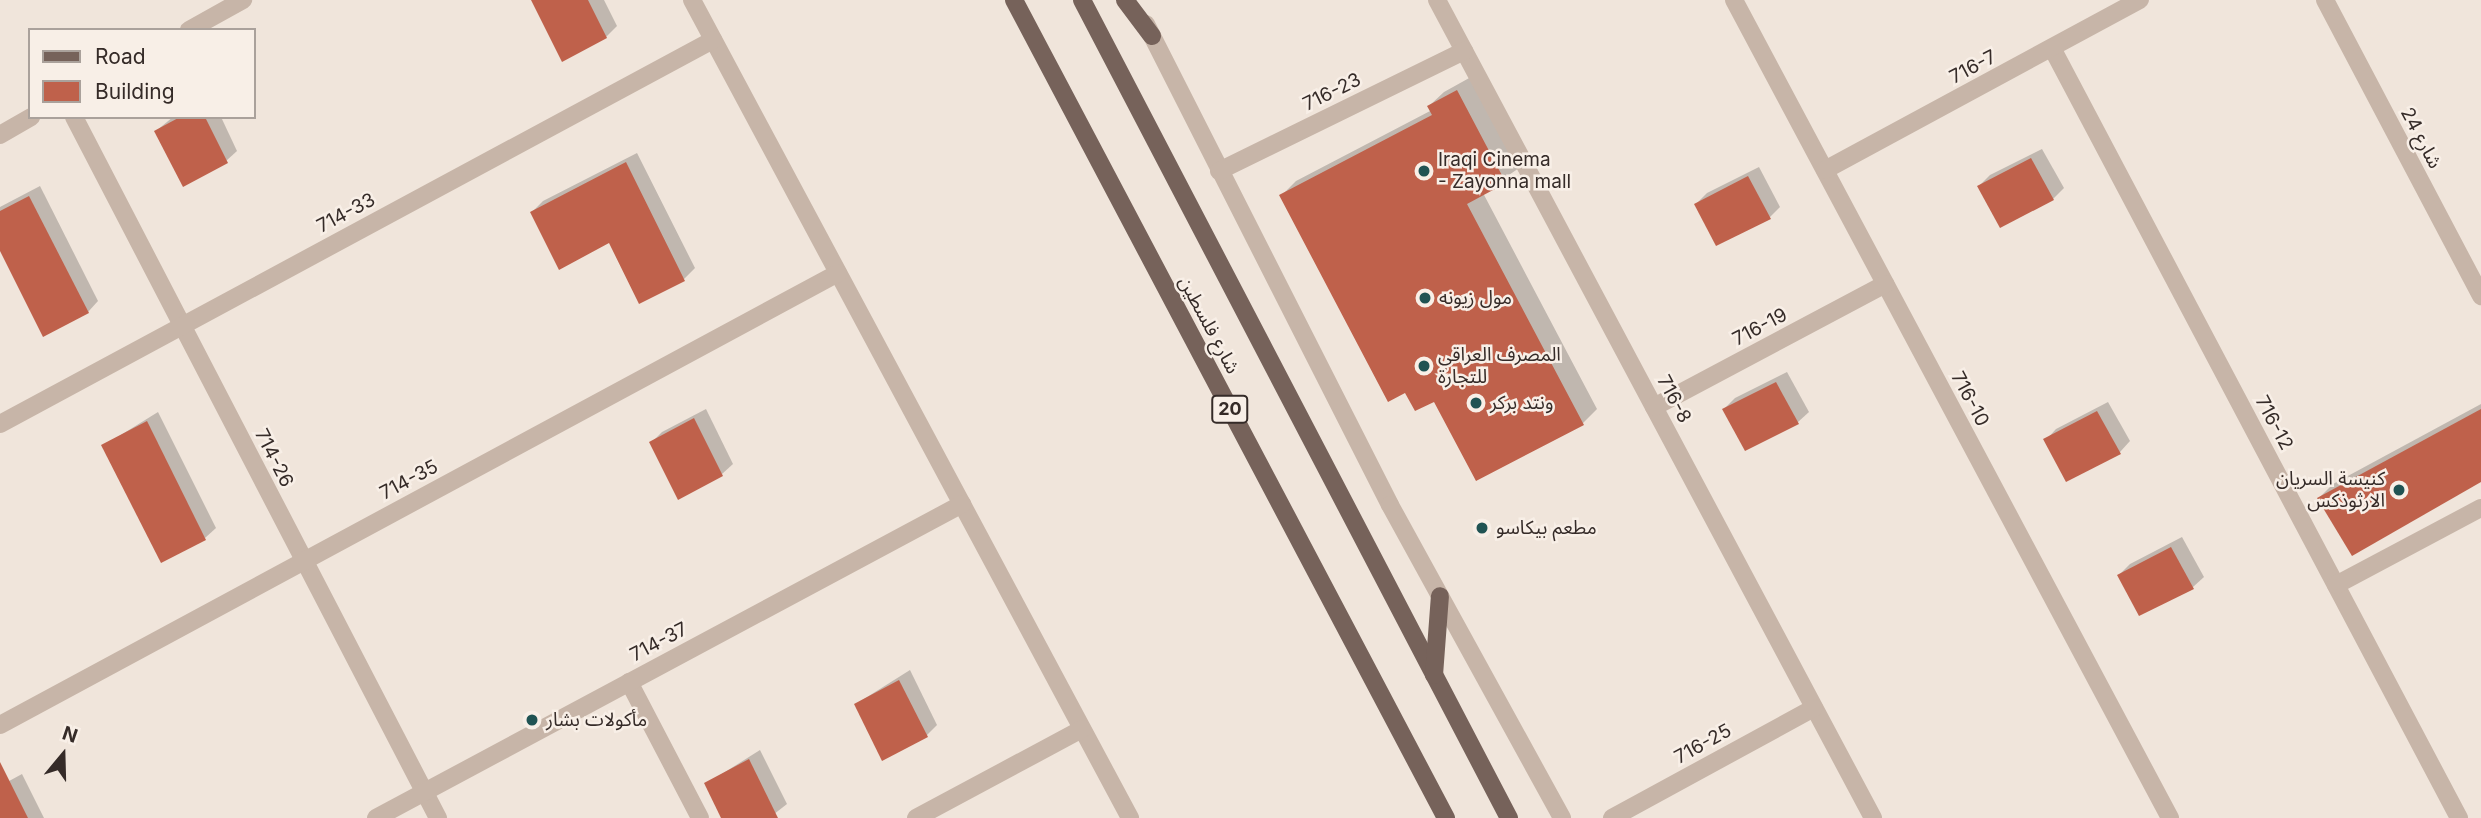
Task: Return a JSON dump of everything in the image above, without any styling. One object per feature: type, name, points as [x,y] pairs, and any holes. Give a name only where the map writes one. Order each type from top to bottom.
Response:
[{"type":"main road","name":"شارع فلسطين","points":[[1014,0],[1446,818]]},
{"type":"main road","name":"شارع فلسطين","points":[[1082,0],[1509,818]]},
{"type":"main road","points":[[1125,0],[1152,36]]},
{"type":"main road","points":[[1434,675],[1440,596]]},
{"type":"street","points":[[193,28],[243,0]]},
{"type":"street","points":[[692,0],[1130,818]]},
{"type":"street","points":[[1135,0],[1219,171],[1440,596],[1562,818]]},
{"type":"street","name":"716-8","points":[[1437,0],[1873,818]]},
{"type":"street","name":"716-10","points":[[1734,0],[2170,818]]},
{"type":"street","name":"716-7","points":[[1825,170],[2140,0]]},
{"type":"street","name":"شارع 24","points":[[2325,0],[2481,296]]},
{"type":"street","name":"714-33","points":[[0,424],[713,40]]},
{"type":"street","name":"716-12","points":[[2052,48],[2459,818]]},
{"type":"street","name":"716-23","points":[[1219,171],[1464,51]]},
{"type":"street","points":[[0,135],[28,119]]},
{"type":"street","name":"714-26","points":[[75,119],[438,818]]},
{"type":"street","name":"714-35","points":[[0,724],[838,273]]},
{"type":"street","name":"716-19","points":[[1654,407],[1885,284]]},
{"type":"street","name":"714-37","points":[[376,818],[961,504]]},
{"type":"street","points":[[2336,586],[2481,508]]},
{"type":"street","points":[[629,682],[700,818]]},
{"type":"street","name":"716-25","points":[[1612,818],[1814,708]]},
{"type":"street","points":[[916,818],[1082,729]]},
{"type":"building","points":[[531,0],[588,0],[607,38],[562,62]]},
{"type":"building","name":"مول زيونه","points":[[1457,90],[1506,183],[1467,204],[1584,425],[1476,481],[1434,402],[1415,411],[1405,393],[1388,402],[1279,195],[1432,115],[1427,106]]},
{"type":"building","points":[[176,119],[206,119],[228,163],[183,187],[154,131]]},
{"type":"building","points":[[2031,158],[2054,200],[2000,228],[1977,186]]},
{"type":"building","points":[[626,162],[685,281],[639,304],[609,243],[559,270],[530,212]]},
{"type":"building","points":[[1748,176],[1771,219],[1716,246],[1694,204]]},
{"type":"building","points":[[29,196],[89,313],[43,337],[0,251],[0,211]]},
{"type":"building","points":[[1776,382],[1799,424],[1745,451],[1722,409]]},
{"type":"building","name":"كنيسة السريان الارثوذكس","points":[[2481,409],[2481,482],[2352,556],[2317,498]]},
{"type":"building","points":[[2097,411],[2121,454],[2066,482],[2043,439]]},
{"type":"building","points":[[694,418],[723,476],[678,500],[649,442]]},
{"type":"building","points":[[147,421],[206,540],[161,563],[101,445]]},
{"type":"building","points":[[2171,547],[2194,589],[2139,616],[2117,575]]},
{"type":"building","points":[[899,680],[928,737],[882,761],[854,704]]},
{"type":"building","points":[[749,759],[778,818],[721,818],[704,783]]},
{"type":"building","points":[[0,762],[28,818],[0,818]]},
{"type":"place","name":"Iraqi Cinema - Zayonna mall","points":[[1424,171]]},
{"type":"place","name":"مول زيونه","points":[[1425,298]]},
{"type":"place","name":"المصرف العراقي للتجارة","points":[[1424,366]]},
{"type":"place","name":"ونتد بركر","points":[[1476,403]]},
{"type":"place","name":"كنيسة السريان الارثوذكس","points":[[2399,490]]},
{"type":"place","name":"مطعم بيكاسو","points":[[1482,528]]},
{"type":"place","name":"مأكولات بشار","points":[[532,720]]}]
